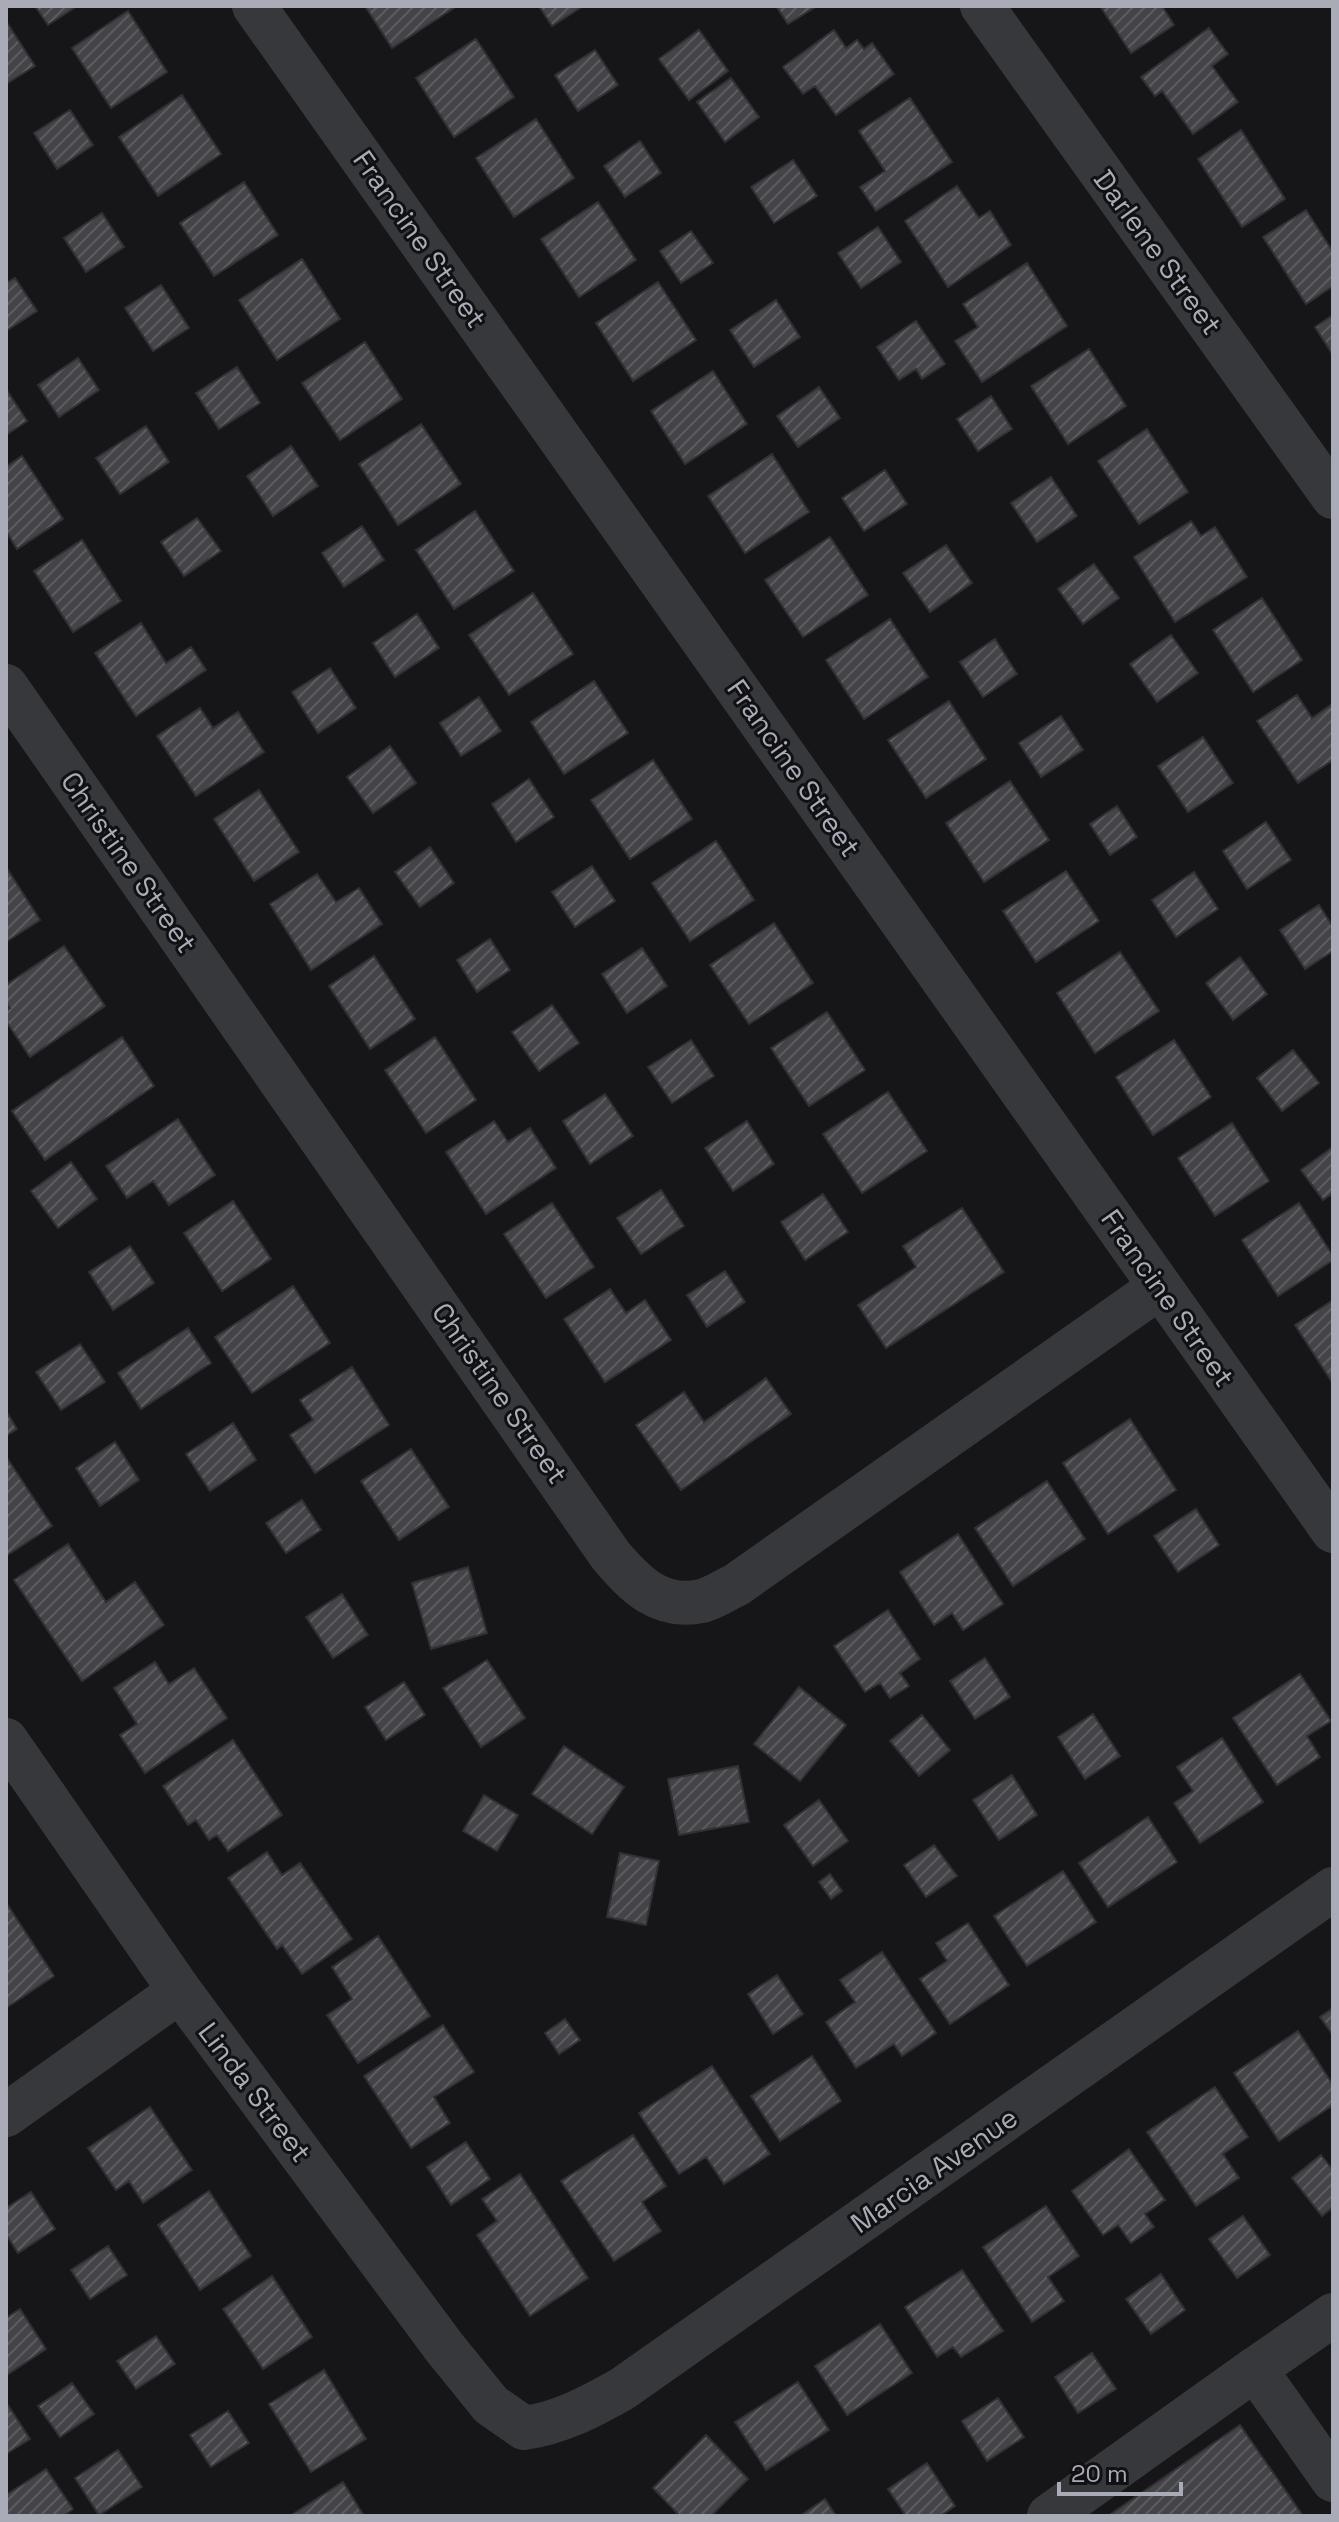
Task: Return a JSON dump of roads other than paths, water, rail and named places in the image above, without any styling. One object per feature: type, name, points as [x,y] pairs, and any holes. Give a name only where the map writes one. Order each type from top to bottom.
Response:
[{"type":"street","name":"Francine Street","points":[[254,6],[1333,1531]]},
{"type":"street","name":"Darlene Street","points":[[982,6],[1333,497]]},
{"type":"street","name":"Christine Street","points":[[6,686],[611,1556],[638,1587],[670,1602],[702,1601],[736,1585],[1160,1287]]},
{"type":"street","name":"Linda Street","points":[[6,1740],[180,1991],[444,2347],[491,2405],[524,2428]]},
{"type":"street","name":"Marcia Avenue","points":[[524,2428],[549,2425],[622,2389],[1333,1889]]},
{"type":"street","points":[[6,2115],[180,1991]]},
{"type":"street","points":[[1049,2516],[1333,2315]]},
{"type":"street","points":[[1255,2369],[1333,2480]]}]
